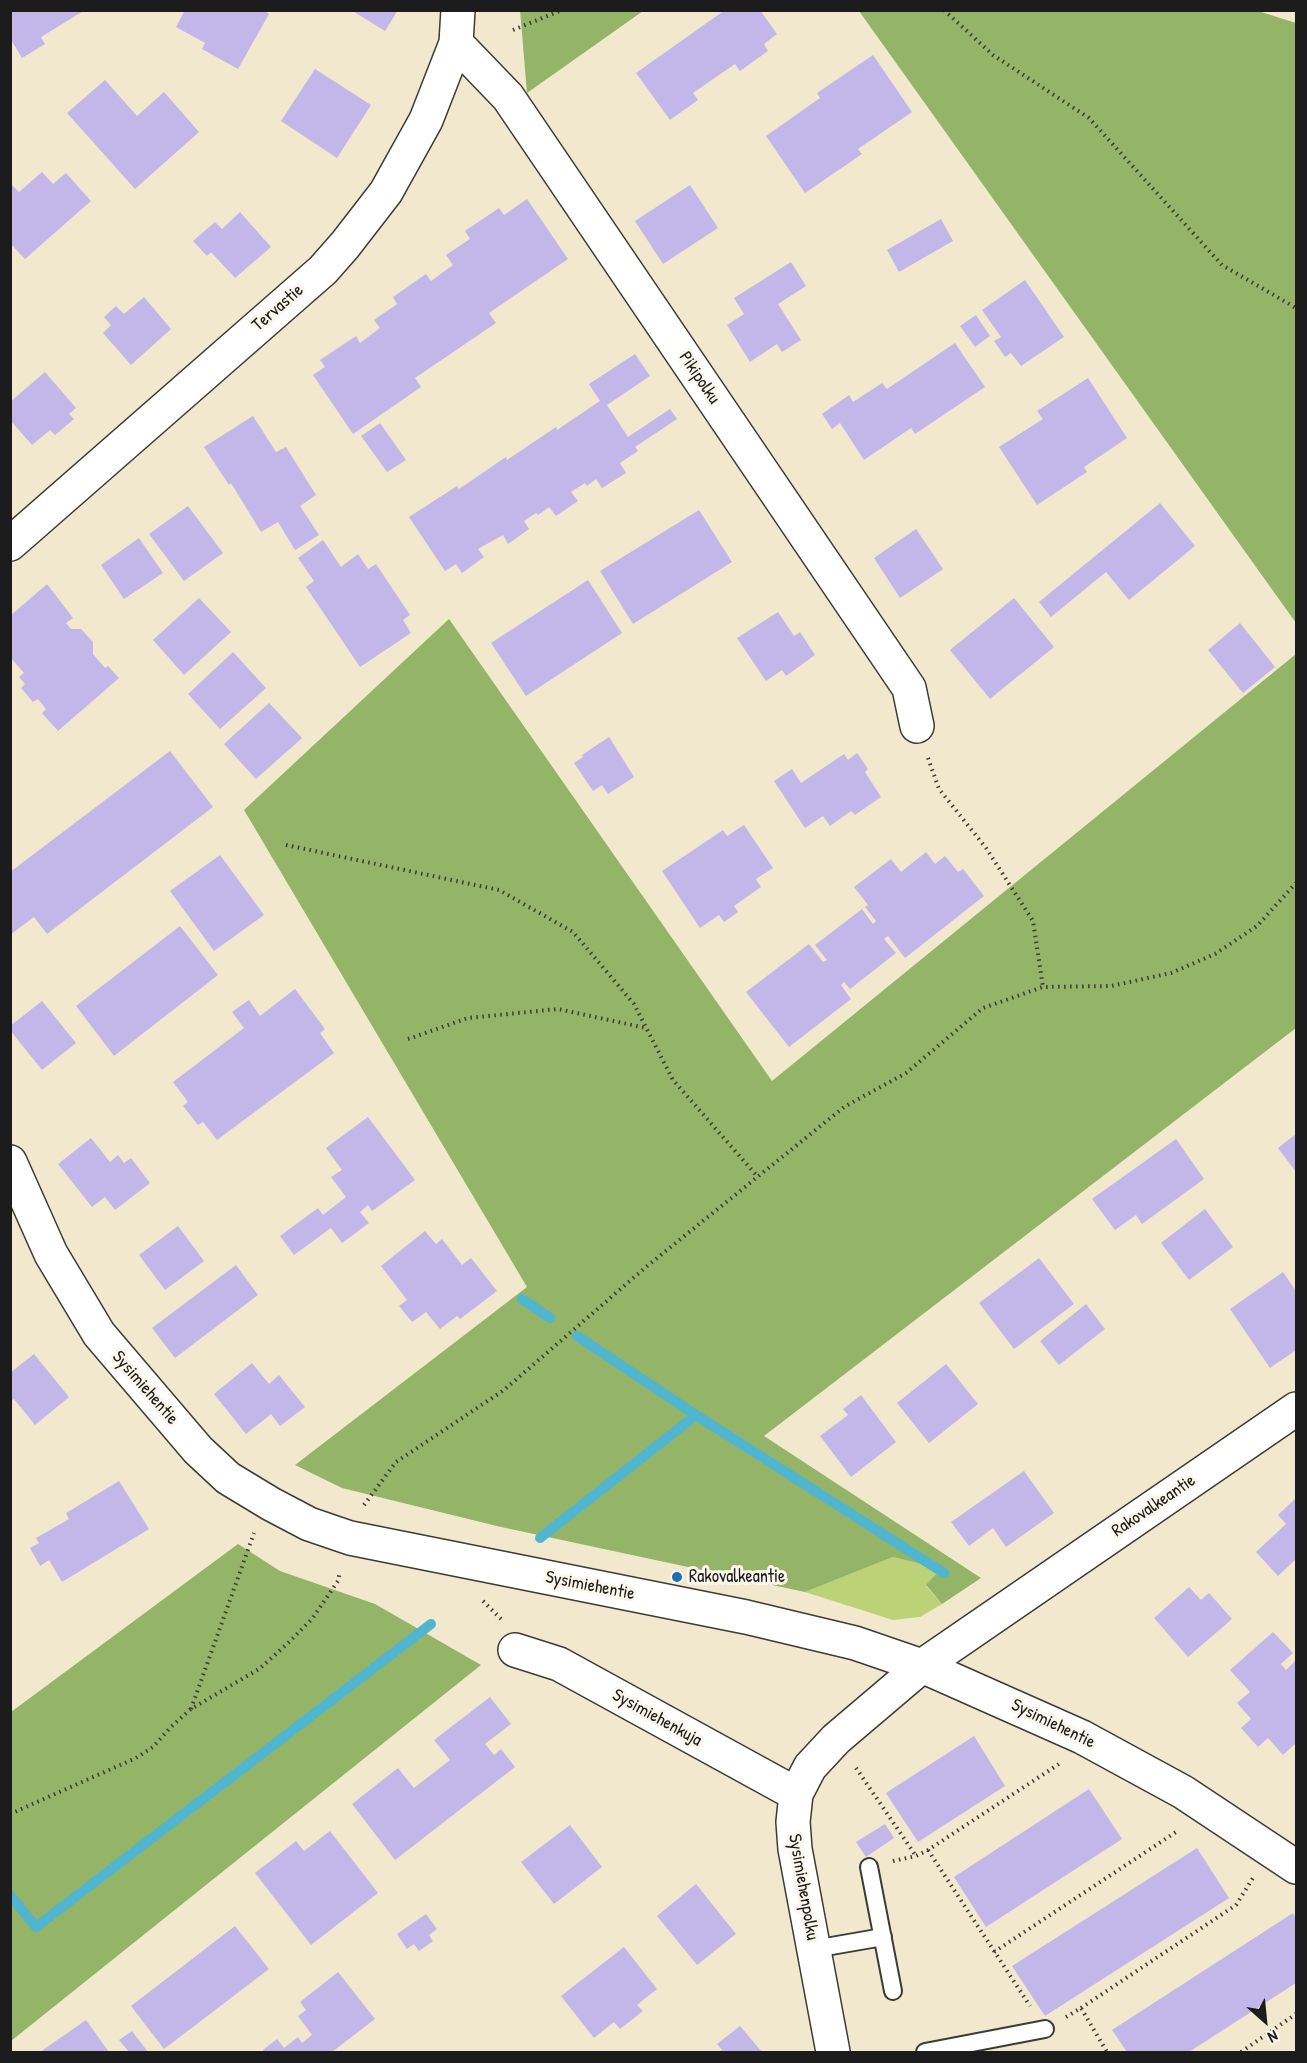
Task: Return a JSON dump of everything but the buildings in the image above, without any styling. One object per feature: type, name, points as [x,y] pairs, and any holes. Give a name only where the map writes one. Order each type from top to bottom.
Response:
[{"type":"street","name":"Tervastie","points":[[10,544],[330,261],[386,192],[426,120],[456,44],[458,10]]},
{"type":"street","name":"Pikipolku","points":[[456,44],[508,97],[909,688],[917,726]]},
{"type":"street","name":"Sysimiehentie","points":[[10,1162],[51,1254],[99,1334],[198,1450],[228,1478],[271,1504],[309,1524],[350,1538],[746,1617],[855,1643],[922,1666],[1082,1737],[1183,1792],[1296,1867]]},
{"type":"street","name":"Rakovalkeantie","points":[[922,1666],[1296,1409]]},
{"type":"street","name":"Sysimiehenkuja","points":[[515,1650],[559,1664],[796,1794]]},
{"type":"street","name":"Sysimiehenpolku","points":[[834,2052],[795,1850],[793,1822],[796,1794],[810,1767],[836,1739],[922,1666]]},
{"type":"lane","points":[[869,1866],[893,1991]]},
{"type":"lane","points":[[814,1949],[883,1937]]},
{"type":"lane","points":[[925,2052],[1045,2029]]},
{"type":"path","points":[[513,30],[562,10]]},
{"type":"path","points":[[944,10],[993,55],[1089,118],[1222,265],[1296,308]]},
{"type":"path","points":[[917,726],[939,789],[986,848],[1033,921],[1043,987]]},
{"type":"path","points":[[286,845],[500,890],[573,932],[634,1004],[673,1080],[758,1177]]},
{"type":"path","points":[[358,1512],[396,1462],[504,1390],[646,1267],[844,1107],[906,1073],[983,1008],[1043,987],[1112,986],[1171,973],[1215,954],[1257,926],[1296,883]]},
{"type":"path","points":[[408,1039],[468,1018],[558,1008],[646,1028]]},
{"type":"path","points":[[191,1710],[254,1533]]},
{"type":"path","points":[[10,1814],[136,1758],[153,1747],[191,1710],[259,1669],[287,1644],[312,1619],[338,1581]]},
{"type":"path","points":[[836,1739],[916,1856]]},
{"type":"path","points":[[869,1866],[916,1856],[928,1850],[1068,1759]]},
{"type":"path","points":[[994,1952],[1181,1828]]},
{"type":"path","points":[[928,1850],[1045,2029],[1081,2008],[1236,1905],[1255,1876]]},
{"type":"path","points":[[1081,2008],[1107,2052]]},
{"type":"path","points":[[1241,2052],[1296,2014]]},
{"type":"green space","points":[[520,10],[643,10],[643,11],[527,93]]},
{"type":"green space","points":[[859,11],[1258,11],[1296,23],[1296,623]]},
{"type":"green space","points":[[449,619],[772,1081],[1296,654],[1296,1028],[764,1436],[981,1578],[942,1604],[926,1585],[941,1569],[893,1557],[805,1592],[501,1527],[342,1488],[295,1465],[527,1287],[244,810]]},
{"type":"green space","points":[[238,1544],[280,1571],[375,1604],[481,1665],[11,2041],[11,1712]]},
{"type":"green space","points":[[893,1557],[942,1569],[926,1586],[942,1604],[920,1617],[893,1620],[805,1592]]},
{"type":"waterway","points":[[522,1299],[550,1318]]},
{"type":"waterway","points":[[577,1336],[696,1415],[944,1573]]},
{"type":"waterway","points":[[540,1538],[696,1415]]},
{"type":"waterway","points":[[10,1895],[36,1927],[431,1624]]},
{"type":"place","name":"Rakovalkeantie","points":[[677,1577]]}]
